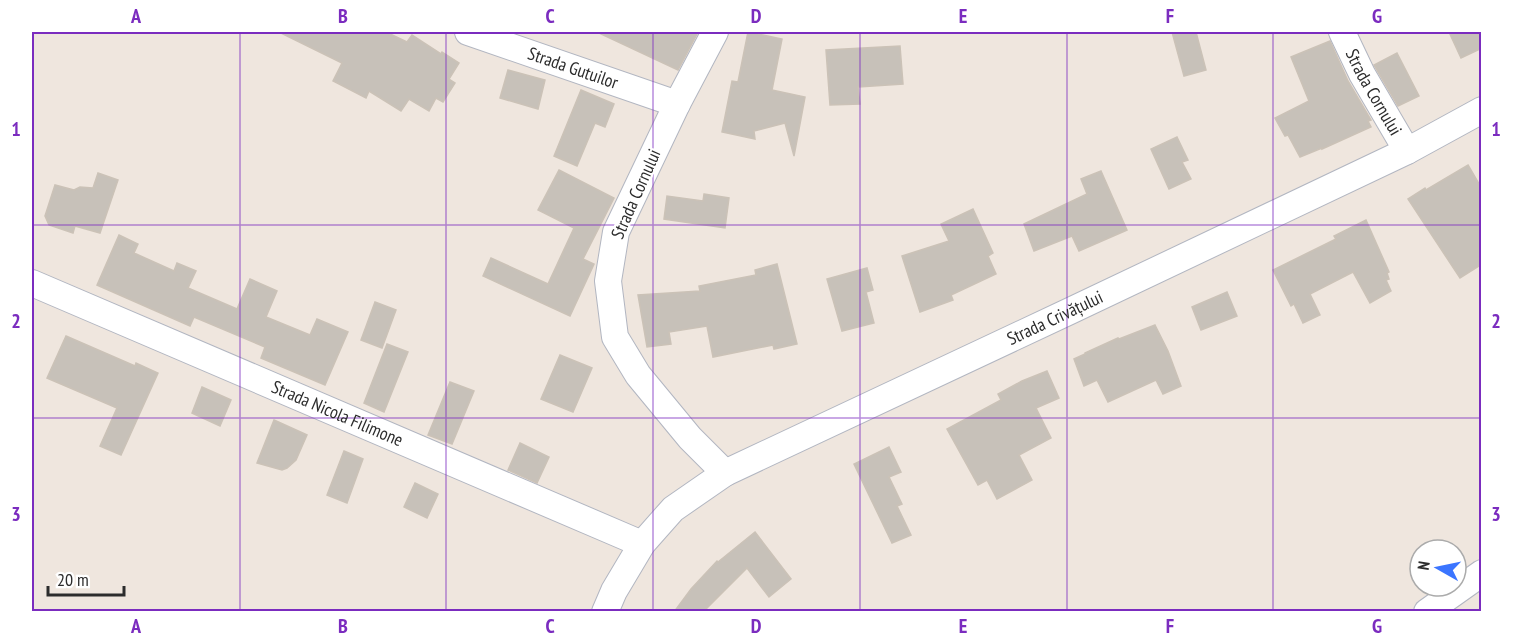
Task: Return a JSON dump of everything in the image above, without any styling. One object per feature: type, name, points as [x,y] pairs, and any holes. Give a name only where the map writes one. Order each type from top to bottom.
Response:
[{"type":"street","name":"Strada Gutuilor","points":[[468,32],[677,104]]},
{"type":"street","name":"Strada Cornului","points":[[715,32],[677,104],[616,231],[608,281],[615,337],[638,375],[690,438],[725,473]]},
{"type":"street","name":"Strada Cornului","points":[[1342,32],[1362,74],[1407,151]]},
{"type":"street","name":"Strada Crivățului","points":[[605,612],[614,591],[642,544],[673,509],[725,473],[1407,151],[1482,110]]},
{"type":"street","name":"Strada Nicola Filimone","points":[[32,283],[642,544]]},
{"type":"street","points":[[1427,612],[1482,573]]},
{"type":"building","points":[[279,32],[386,32],[407,42],[412,35],[459,63],[449,79],[455,83],[443,102],[436,98],[429,111],[409,99],[401,111],[369,91],[366,98],[333,81],[342,63]]},
{"type":"building","points":[[597,32],[698,32],[678,70]]},
{"type":"building","points":[[748,32],[782,39],[772,90],[805,97],[794,156],[785,123],[754,131],[755,139],[722,132],[732,81],[738,82]]},
{"type":"building","points":[[1172,32],[1196,32],[1206,70],[1184,76]]},
{"type":"building","points":[[1449,32],[1482,32],[1482,48],[1461,58]]},
{"type":"building","points":[[1330,41],[1348,81],[1371,120],[1368,121],[1371,127],[1300,157],[1275,118],[1309,101],[1291,57]]},
{"type":"building","points":[[900,46],[903,84],[858,87],[860,104],[830,105],[826,50]]},
{"type":"building","points":[[1397,53],[1419,96],[1398,106],[1374,65]]},
{"type":"building","points":[[508,70],[545,80],[538,109],[500,98]]},
{"type":"building","points":[[581,90],[614,104],[605,127],[595,123],[577,166],[554,156]]},
{"type":"building","points":[[1177,137],[1188,160],[1182,162],[1191,179],[1169,189],[1151,149]]},
{"type":"building","points":[[1468,165],[1482,189],[1482,264],[1460,278],[1408,199]]},
{"type":"building","points":[[559,170],[614,198],[583,259],[594,264],[570,316],[483,276],[491,258],[548,284],[574,228],[538,210]]},
{"type":"building","points":[[1101,171],[1127,230],[1079,251],[1072,236],[1034,251],[1024,224],[1087,194],[1081,179]]},
{"type":"building","points":[[98,173],[118,180],[100,233],[75,226],[73,233],[49,225],[45,216],[55,185],[74,190],[80,187],[93,188]]},
{"type":"building","points":[[704,194],[729,198],[725,228],[664,219],[667,196],[703,201]]},
{"type":"building","points":[[973,209],[993,253],[988,256],[996,274],[951,295],[953,300],[920,312],[902,256],[949,241],[941,224]]},
{"type":"building","points":[[1366,220],[1389,272],[1387,273],[1389,279],[1386,280],[1391,291],[1370,303],[1353,272],[1310,294],[1320,315],[1303,323],[1294,304],[1291,306],[1273,270],[1336,239],[1334,236]]},
{"type":"building","points":[[119,235],[138,244],[134,253],[174,271],[177,263],[196,271],[188,288],[237,309],[250,279],[277,291],[266,317],[310,335],[317,319],[348,332],[325,385],[261,358],[265,347],[194,317],[190,326],[97,285]]},
{"type":"building","points":[[777,264],[797,344],[774,349],[773,345],[713,357],[707,326],[669,332],[671,344],[647,347],[638,295],[700,291],[699,286],[756,275],[755,270]]},
{"type":"building","points":[[867,268],[873,290],[866,292],[874,323],[842,331],[827,279]]},
{"type":"building","points":[[1227,292],[1237,316],[1201,330],[1192,307]]},
{"type":"building","points":[[375,302],[396,310],[382,348],[361,340]]},
{"type":"building","points":[[1155,325],[1181,386],[1163,394],[1156,380],[1108,402],[1097,380],[1084,386],[1074,359],[1118,338]]},
{"type":"building","points":[[66,336],[135,366],[136,363],[158,373],[121,455],[100,446],[117,408],[47,378]]},
{"type":"building","points":[[387,344],[408,352],[384,412],[364,403]]},
{"type":"building","points":[[560,355],[592,368],[573,412],[541,399]]},
{"type":"building","points":[[1047,371],[1059,398],[1036,408],[1051,438],[1019,455],[1032,480],[997,499],[987,480],[978,485],[947,429],[1001,400],[998,394]]},
{"type":"building","points":[[450,382],[474,391],[452,444],[428,435]]},
{"type":"building","points":[[202,387],[231,400],[220,426],[192,413]]},
{"type":"building","points":[[274,420],[307,435],[296,460],[282,470],[257,463]]},
{"type":"building","points":[[520,443],[549,457],[537,483],[508,470]]},
{"type":"building","points":[[889,447],[901,472],[889,477],[902,504],[897,506],[911,535],[892,543],[854,464]]},
{"type":"building","points":[[344,451],[363,459],[347,503],[327,495]]},
{"type":"building","points":[[415,483],[438,494],[427,518],[404,507]]},
{"type":"building","points":[[755,532],[791,579],[769,597],[747,568],[703,612],[674,612],[691,589],[717,561]]}]
